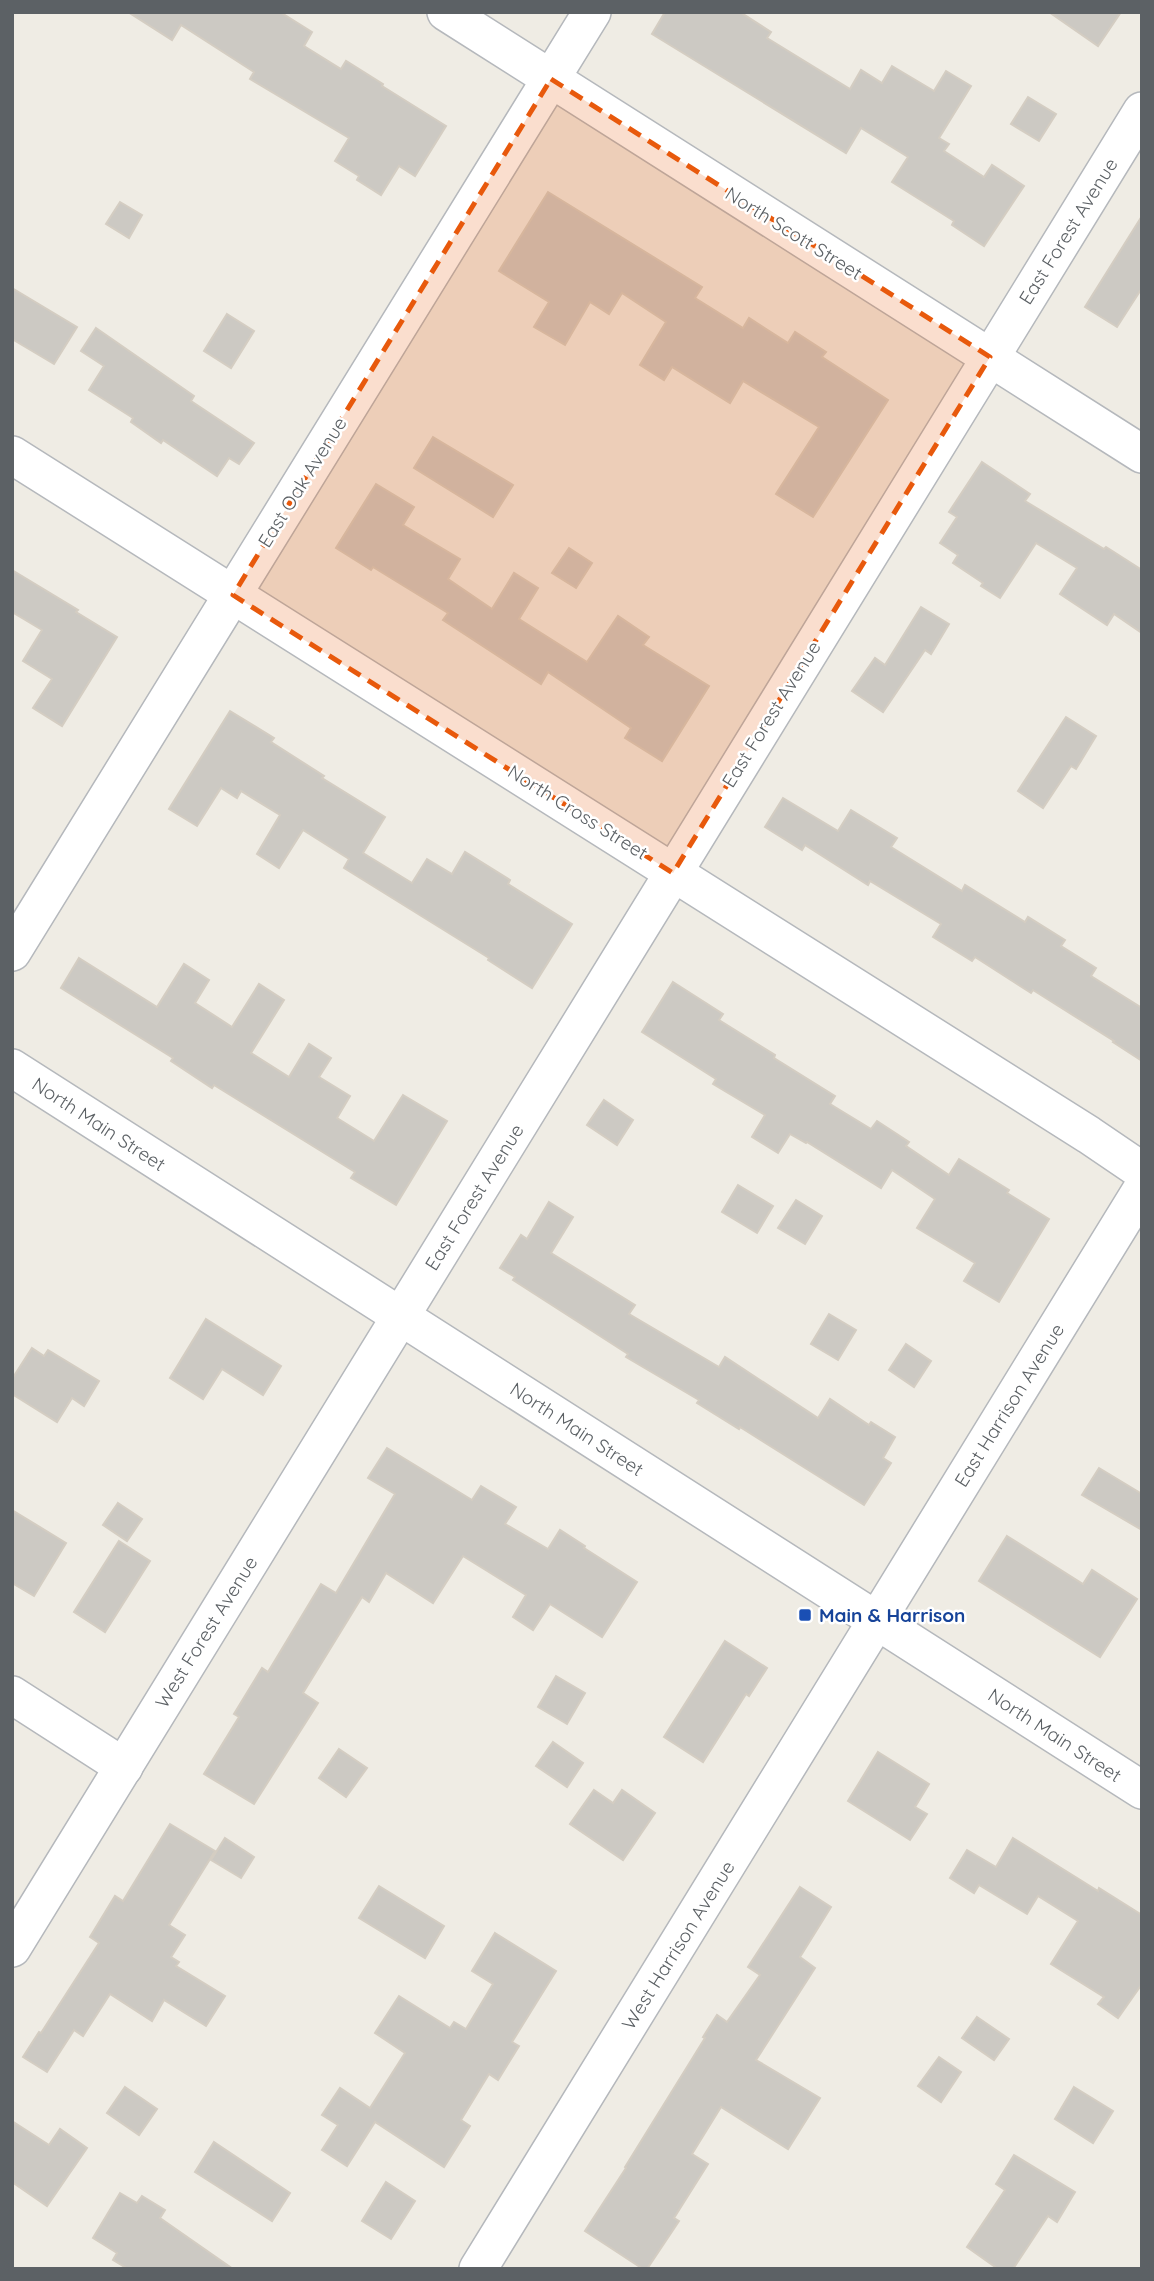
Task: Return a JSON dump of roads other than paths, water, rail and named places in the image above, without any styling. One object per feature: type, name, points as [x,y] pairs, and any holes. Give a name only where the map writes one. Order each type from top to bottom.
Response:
[{"type":"street","name":"North Scott Street","points":[[446,12],[1142,454]]},
{"type":"street","name":"East Oak Avenue","points":[[12,952],[592,12]]},
{"type":"street","name":"East Forest Avenue","points":[[401,1316],[1142,111]]},
{"type":"street","name":"North Cross Street","points":[[12,456],[1142,1171]]},
{"type":"street","name":"North Main Street","points":[[12,1068],[1142,1790]]},
{"type":"street","name":"East Harrison Avenue","points":[[877,1621],[1142,1189]]},
{"type":"street","name":"West Forest Avenue","points":[[12,1948],[401,1316]]},
{"type":"street","name":"West Harrison Avenue","points":[[478,2269],[877,1621]]},
{"type":"street","points":[[12,1695],[124,1767]]},
{"type":"place","name":"Main & Harrison","points":[[805,1615]]}]
